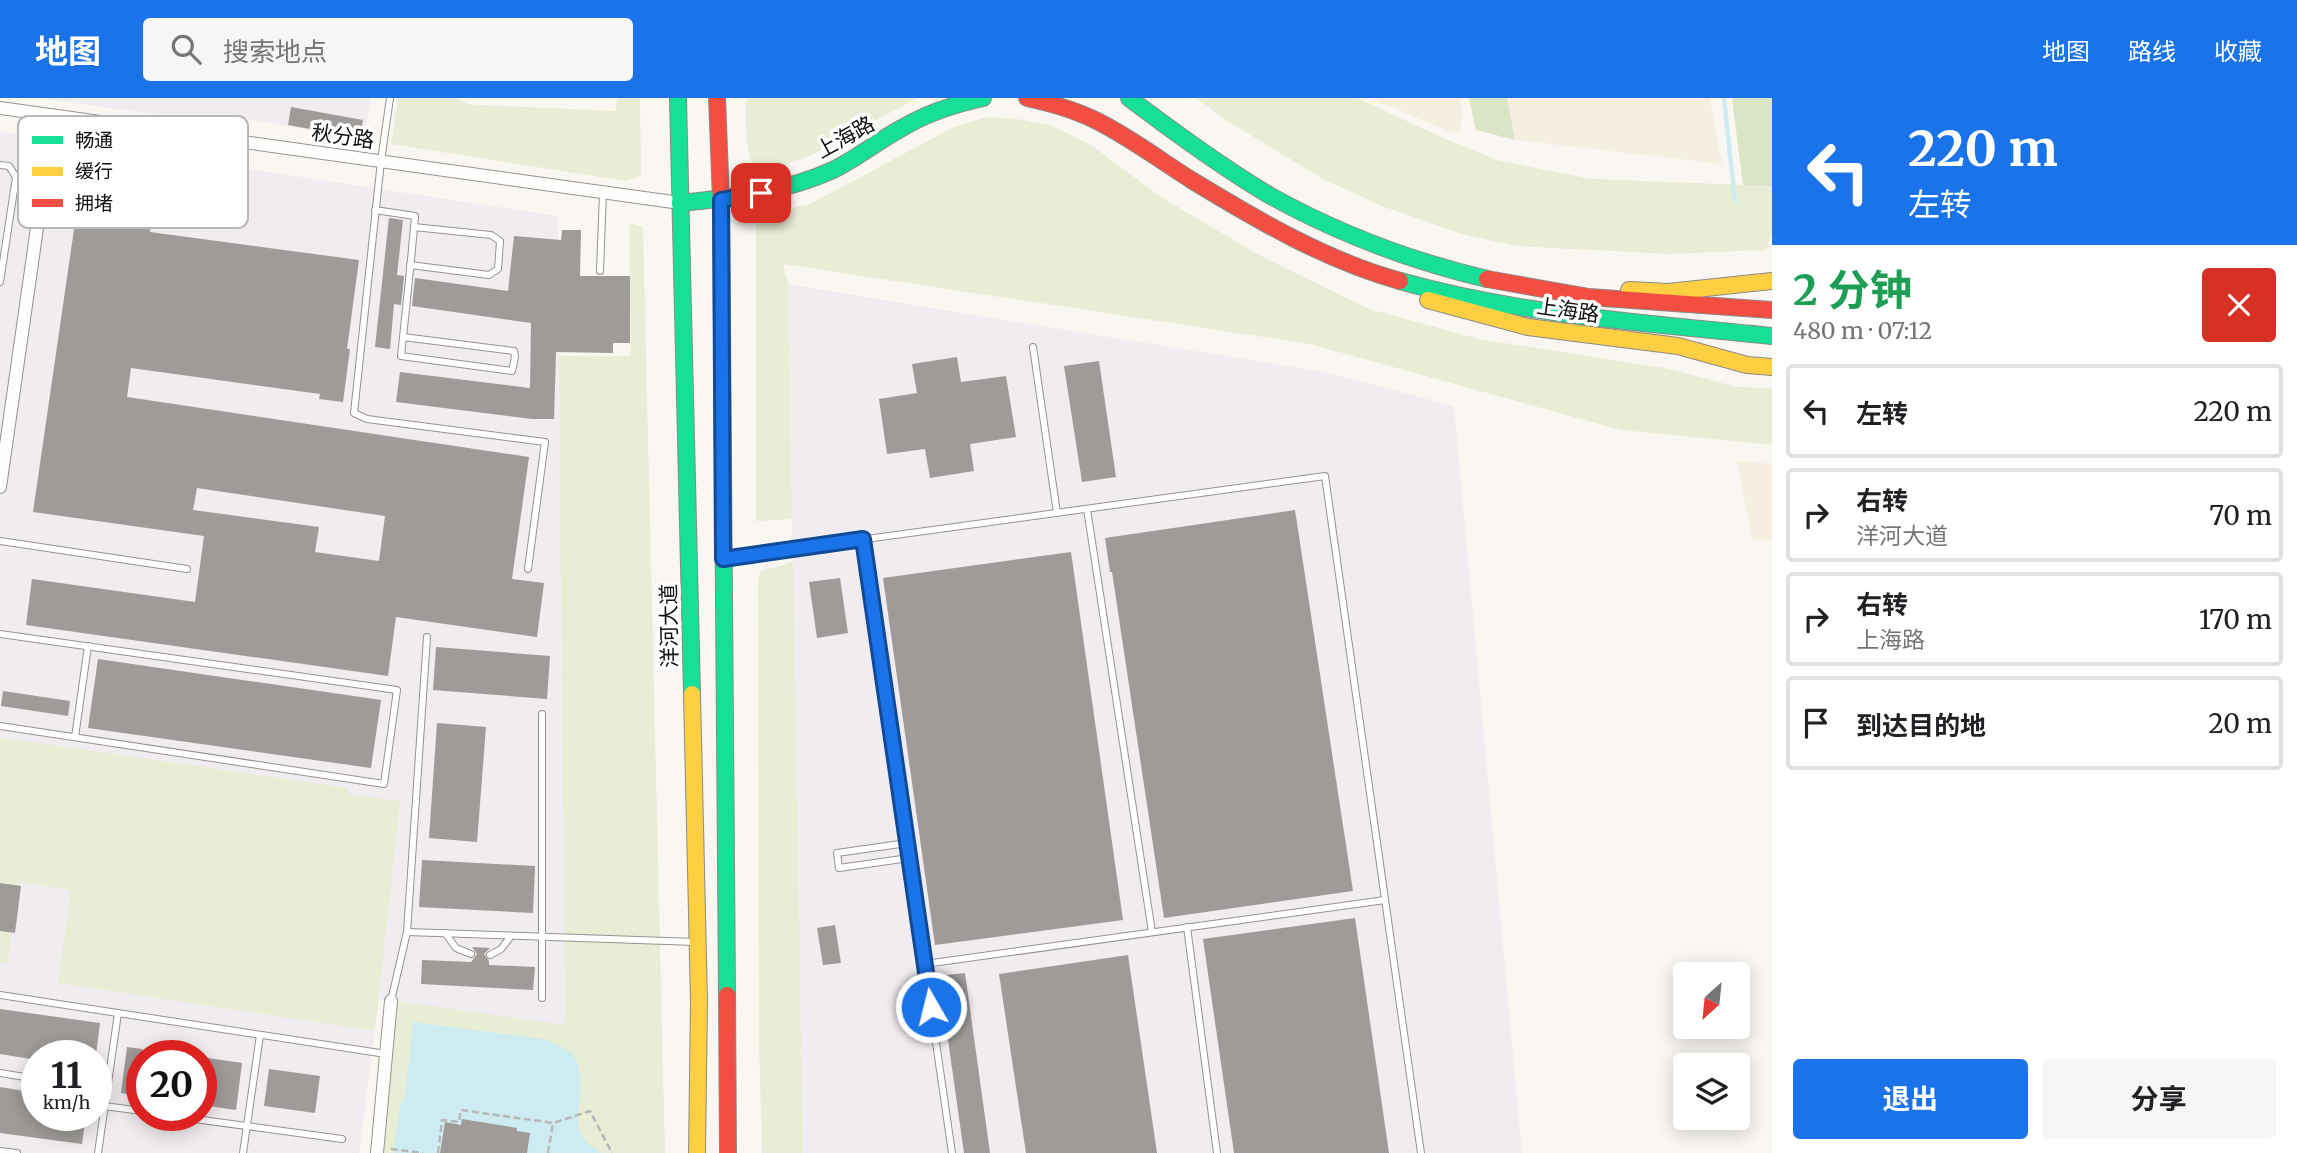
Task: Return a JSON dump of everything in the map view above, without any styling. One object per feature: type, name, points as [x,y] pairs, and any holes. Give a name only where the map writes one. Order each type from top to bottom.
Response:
[{"type":"main road","name":"洋河大道","points":[[678,98],[697,942],[697,1153]]},
{"type":"main road","points":[[717,98],[721,200],[728,1153]]},
{"type":"main road","name":"上海路","points":[[680,204],[744,197],[779,189],[823,174],[912,122],[983,98]]},
{"type":"main road","name":"上海路","points":[[1027,98],[1058,105],[1095,120],[1236,207],[1309,247],[1415,295],[1481,317],[1543,329],[1681,346],[1725,361],[1772,367]]},
{"type":"main road","name":"上海路","points":[[1087,98],[1236,207]]},
{"type":"main road","name":"上海路","points":[[1129,98],[1250,184],[1315,219],[1383,246],[1473,275],[1529,288],[1643,303],[1766,309]]},
{"type":"main road","name":"上海路","points":[[1383,246],[1501,274],[1592,288],[1668,292],[1766,281]]},
{"type":"main road","name":"上海路","points":[[1365,271],[1446,294],[1546,312],[1765,335]]},
{"type":"street","name":"秋分路","points":[[0,108],[53,116]]},
{"type":"street","name":"秋分路","points":[[248,143],[680,204]]},
{"type":"street","points":[[0,486],[37,228]]},
{"type":"street","points":[[383,1151],[386,1054],[391,1001]]},
{"type":"lane","points":[[390,98],[354,413],[367,419],[545,442],[528,569]]},
{"type":"lane","points":[[0,165],[9,166],[16,177],[3,243],[0,282]]},
{"type":"lane","points":[[600,271],[603,193]]},
{"type":"lane","points":[[375,211],[415,216],[401,356],[512,371],[515,365],[514,351],[403,337]]},
{"type":"lane","points":[[410,265],[489,275],[498,269],[500,241],[491,235],[414,227]]},
{"type":"lane","points":[[1033,347],[1057,513]]},
{"type":"lane","points":[[723,559],[1325,476],[1421,1153]]},
{"type":"lane","points":[[1087,509],[1152,932]]},
{"type":"lane","points":[[863,539],[952,1153]]},
{"type":"lane","points":[[0,541],[187,569]]},
{"type":"lane","points":[[0,634],[397,690],[384,784],[0,726]]},
{"type":"lane","points":[[391,1001],[407,932],[428,637]]},
{"type":"lane","points":[[75,737],[88,646]]},
{"type":"lane","points":[[542,714],[542,998]]},
{"type":"lane","points":[[907,844],[837,853],[839,868],[909,858]]},
{"type":"lane","points":[[925,964],[1385,900]]},
{"type":"lane","points":[[1187,927],[1217,1153]]},
{"type":"lane","points":[[407,932],[697,942]]},
{"type":"lane","points":[[445,933],[456,948],[471,954]]},
{"type":"lane","points":[[490,955],[501,949],[511,936]]},
{"type":"lane","points":[[0,995],[386,1054]]},
{"type":"lane","points":[[112,1054],[118,1013]]},
{"type":"lane","points":[[243,1153],[260,1035]]},
{"type":"lane","points":[[0,1073],[21,1076]]},
{"type":"lane","points":[[217,1122],[342,1139]]},
{"type":"lane","points":[[98,1153],[101,1131]]},
{"type":"lane","points":[[0,1151],[17,1153]]},
{"type":"path","points":[[438,1153],[442,1120],[459,1122],[461,1110],[553,1123],[590,1111],[612,1153]]},
{"type":"path","points":[[548,1153],[553,1123]]},
{"type":"path","points":[[383,1151],[423,1153]]},
{"type":"shaded area","points":[[37,98],[371,98],[364,140],[248,119],[248,116],[168,116]]},
{"type":"shaded area","points":[[1370,98],[1459,98],[1463,113],[1459,132],[1448,131]]},
{"type":"shaded area","points":[[1507,98],[1710,98],[1722,164],[1515,140]]},
{"type":"shaded area","points":[[0,131],[18,134],[18,228],[248,228],[248,169],[558,216],[565,1026],[379,999],[359,1153],[0,1153]]},
{"type":"shaded area","points":[[788,284],[1328,373],[1454,406],[1522,1153],[803,1153]]},
{"type":"shaded area","points":[[1737,461],[1772,464],[1772,540],[1752,539]]},
{"type":"green space","points":[[398,98],[456,98],[468,104],[480,105],[616,111],[617,98],[640,98],[641,173],[636,178],[625,181],[391,144]]},
{"type":"green space","points":[[746,98],[917,98],[812,155],[771,169],[754,168],[751,160],[746,134]]},
{"type":"green space","points":[[1196,98],[1357,98],[1497,160],[1592,179],[1772,186],[1772,233],[1766,250],[1669,254],[1516,246],[1462,234],[1382,206],[1323,179],[1229,122]]},
{"type":"green space","points":[[1469,98],[1507,98],[1515,140],[1476,130]]},
{"type":"green space","points":[[1732,98],[1772,98],[1772,186],[1743,185]]},
{"type":"green space","points":[[987,117],[1053,126],[1091,145],[1161,197],[1257,254],[1369,309],[1479,339],[1670,369],[1736,387],[1772,388],[1772,445],[1621,430],[1310,344],[783,264],[788,284],[792,519],[756,521],[756,225],[781,211],[810,204],[954,127]]},
{"type":"green space","points":[[629,223],[643,227],[665,1153],[384,1153],[396,1001],[565,1025],[559,356],[631,356]]},
{"type":"green space","points":[[793,562],[803,1153],[762,1153],[759,1041],[758,582],[760,571]]},
{"type":"green space","points":[[0,739],[348,788],[348,794],[400,801],[375,1031],[58,983],[71,890],[18,882],[8,963],[0,962]]},
{"type":"water","points":[[413,1022],[543,1039],[567,1050],[574,1056],[580,1072],[580,1133],[601,1153],[393,1153],[400,1108],[405,1096]]},
{"type":"building","points":[[291,107],[363,120],[361,129],[338,126],[337,134],[288,125]]},
{"type":"building","points":[[389,218],[403,220],[397,275],[404,276],[401,305],[394,304],[390,349],[375,347]]},
{"type":"building","points":[[74,228],[151,228],[150,232],[359,260],[343,402],[319,399],[320,394],[131,368],[127,397],[529,457],[512,579],[544,583],[537,637],[396,617],[388,676],[26,625],[32,579],[195,602],[204,536],[33,512]],"holes":[[[197,488],[385,516],[379,561],[315,552],[319,527],[193,510]]]},
{"type":"building","points":[[562,230],[581,230],[580,276],[630,276],[630,343],[613,343],[613,353],[556,352],[554,419],[532,419],[396,402],[400,372],[530,388],[531,323],[412,306],[415,278],[508,291],[514,236],[561,240]]},
{"type":"building","points":[[957,357],[961,382],[1006,376],[1016,437],[970,444],[974,471],[930,478],[925,449],[887,454],[879,399],[917,393],[912,364]]},
{"type":"building","points":[[1099,361],[1116,477],[1082,482],[1064,366]]},
{"type":"building","points":[[1295,510],[1353,891],[1164,918],[1105,538]]},
{"type":"building","points":[[1071,552],[1123,920],[935,945],[883,578]]},
{"type":"building","points":[[840,578],[848,633],[817,638],[809,582]]},
{"type":"building","points":[[436,647],[550,656],[547,699],[433,690]]},
{"type":"building","points":[[98,659],[381,700],[371,768],[88,728]]},
{"type":"building","points":[[3,691],[70,701],[68,716],[1,706]]},
{"type":"building","points":[[437,723],[486,727],[477,842],[429,838]]},
{"type":"building","points":[[422,860],[535,866],[533,913],[419,907]]},
{"type":"building","points":[[0,883],[21,886],[15,933],[0,931]]},
{"type":"building","points":[[1355,918],[1389,1153],[1234,1153],[1203,939]]},
{"type":"building","points":[[835,925],[841,963],[823,965],[817,928]]},
{"type":"building","points":[[472,947],[490,948],[484,954],[489,965],[535,967],[533,990],[421,984],[422,960],[471,962],[477,954]]},
{"type":"building","points":[[1128,955],[1157,1153],[1026,1153],[999,974]]},
{"type":"building","points":[[965,973],[990,1153],[964,1153],[939,976]]},
{"type":"building","points":[[0,1009],[100,1023],[98,1040],[21,1040],[21,1057],[0,1054]]},
{"type":"building","points":[[126,1055],[126,1094],[121,1093]]},
{"type":"building","points":[[217,1059],[242,1063],[236,1110],[217,1107]]},
{"type":"building","points":[[269,1069],[320,1076],[315,1113],[264,1106]]},
{"type":"building","points":[[0,1087],[21,1090],[21,1131],[84,1131],[82,1144],[0,1133]]},
{"type":"building","points":[[462,1119],[517,1128],[517,1131],[530,1133],[527,1153],[440,1153],[445,1122],[461,1125]]},
{"type":"waterway","points":[[1724,98],[1735,200]]},
{"type":"traffic: fast","points":[[678,98],[692,694]]},
{"type":"traffic: fast","points":[[680,203],[758,193],[815,178],[921,118],[983,98]]},
{"type":"traffic: fast","points":[[1129,98],[1233,172],[1295,209],[1375,244],[1430,264],[1487,279]]},
{"type":"traffic: fast","points":[[1400,281],[1446,293],[1538,310],[1772,336]]},
{"type":"traffic: fast","points":[[723,465],[727,995]]},
{"type":"traffic: slow","points":[[1629,290],[1668,292],[1772,281]]},
{"type":"traffic: slow","points":[[1428,300],[1528,327],[1678,346],[1747,365],[1772,367]]},
{"type":"traffic: slow","points":[[692,694],[699,1001],[697,1153]]},
{"type":"traffic: jam","points":[[717,98],[721,200],[723,465]]},
{"type":"traffic: jam","points":[[1027,98],[1077,112],[1106,125],[1268,225],[1319,251],[1400,281]]},
{"type":"traffic: jam","points":[[1487,279],[1589,297],[1772,310]]},
{"type":"traffic: jam","points":[[727,995],[728,1153]]},
{"type":"route","points":[[761,193],[721,200],[723,559],[863,539],[931,1007]]}]
